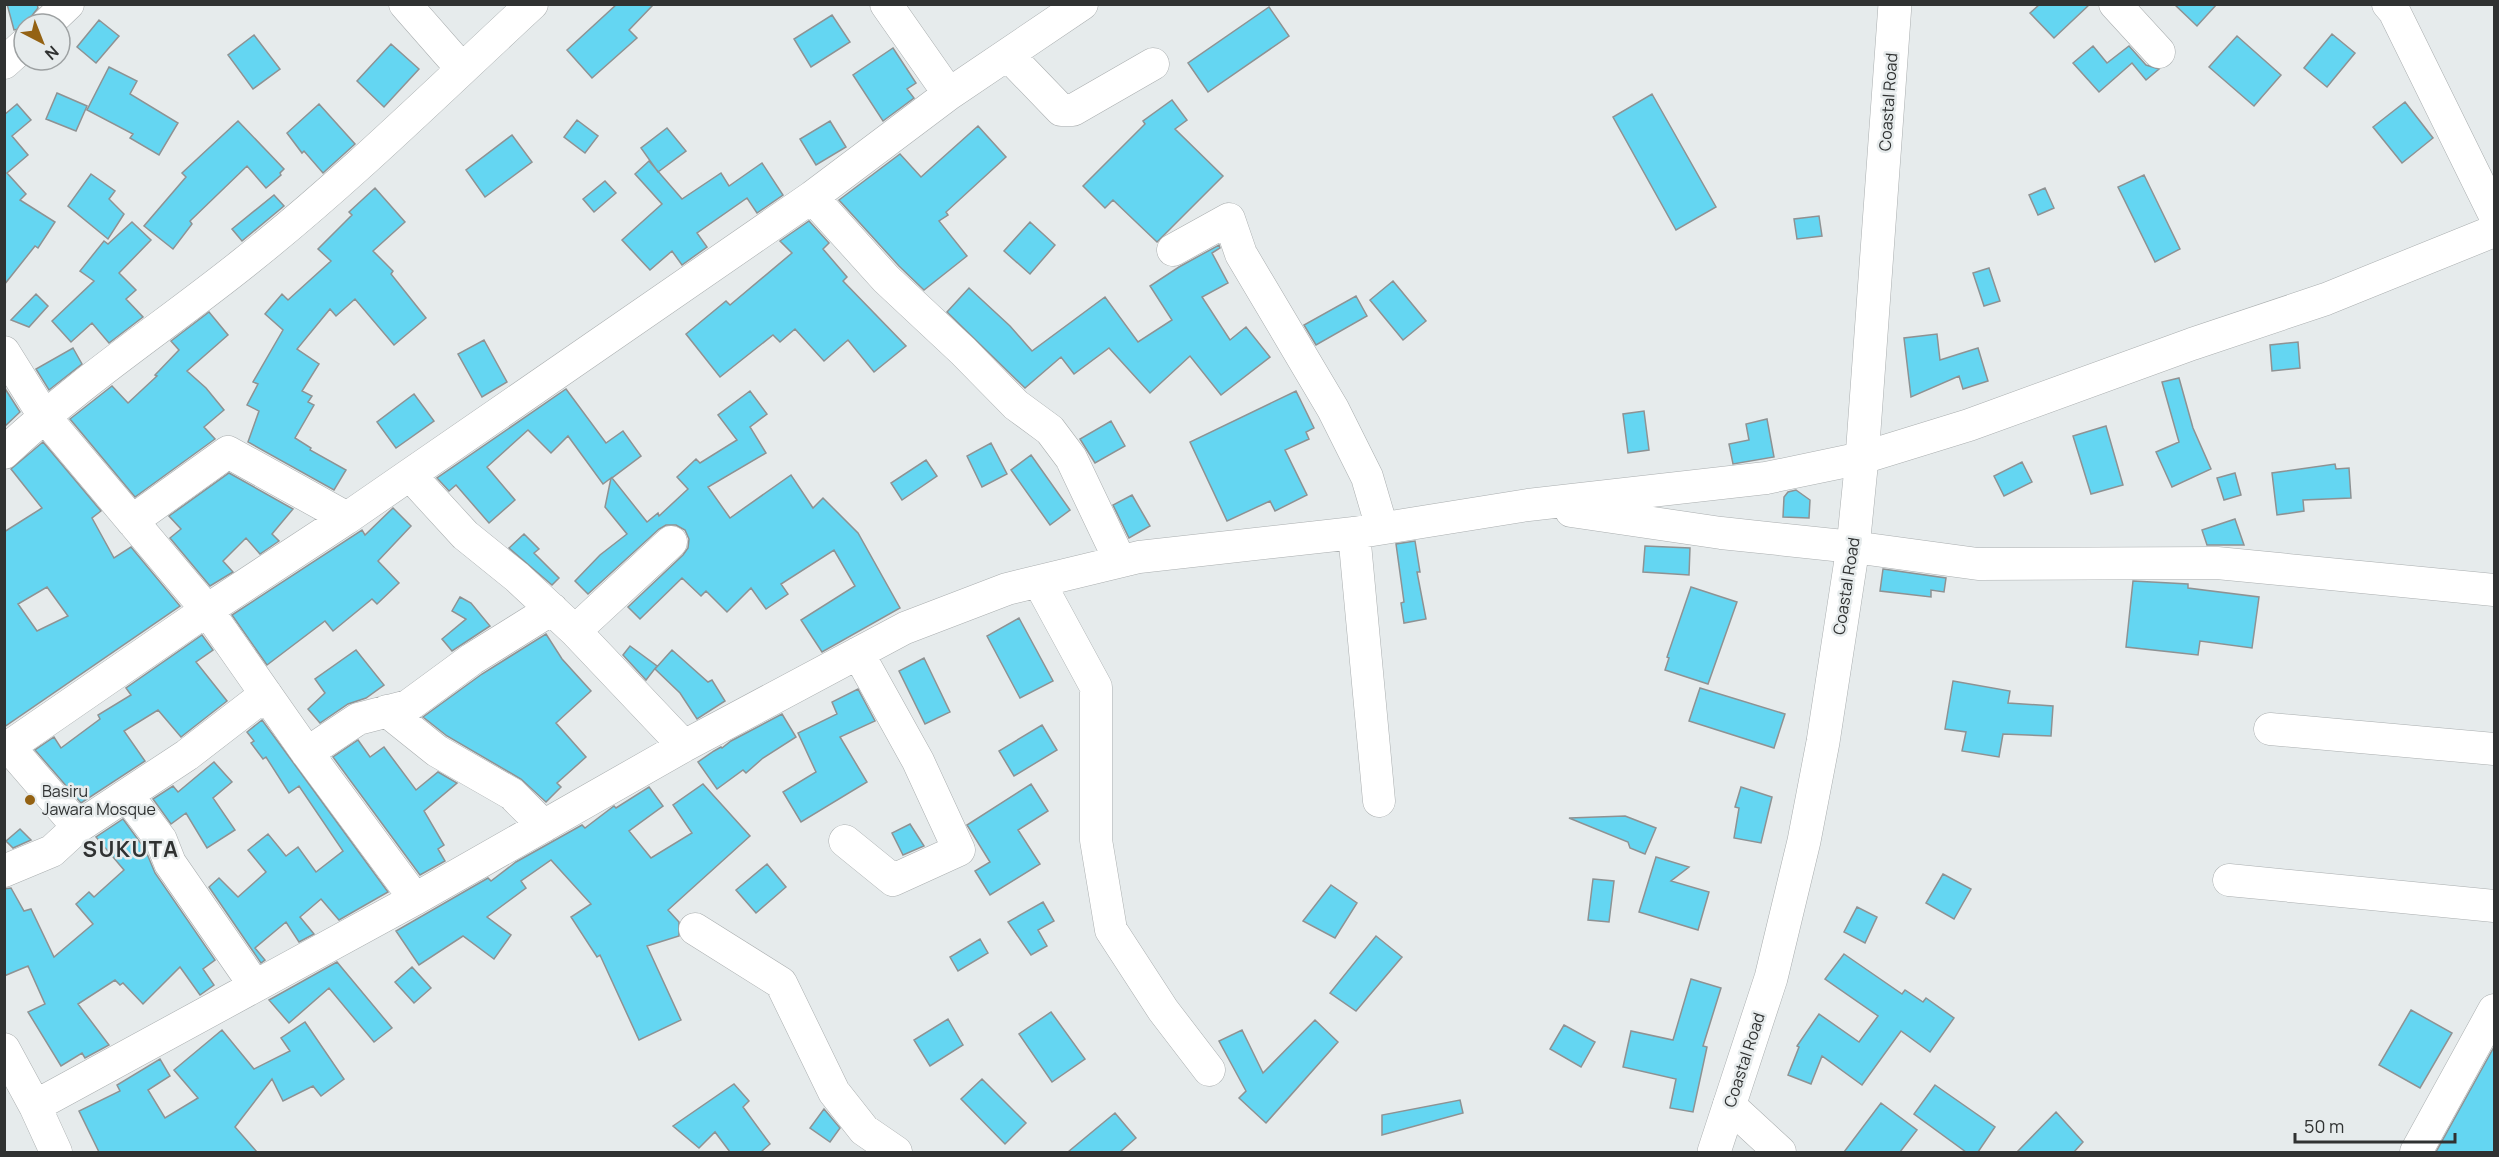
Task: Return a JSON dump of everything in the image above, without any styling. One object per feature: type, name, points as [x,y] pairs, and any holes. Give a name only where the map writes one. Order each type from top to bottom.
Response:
[{"type":"main road","name":"Coastal Road","points":[[1714,1152],[1772,978],[1804,842],[1823,742],[1853,547],[1862,458],[1895,4]]},
{"type":"street","points":[[405,4],[462,69]]},
{"type":"street","points":[[4,453],[44,416],[247,261],[360,162],[532,4]]},
{"type":"street","points":[[886,4],[949,94]]},
{"type":"street","points":[[78,827],[7,749],[207,610],[410,475],[812,197],[949,94],[1082,4]]},
{"type":"street","points":[[2115,4],[2159,52]]},
{"type":"street","points":[[2388,4],[2394,11],[2494,214]]},
{"type":"street","points":[[1008,55],[1061,110],[1073,110],[1153,64]]},
{"type":"street","points":[[812,197],[886,279],[963,351],[1016,405],[1050,430],[1071,458],[1120,561]]},
{"type":"street","points":[[1173,250],[1229,219],[1241,254],[1333,409],[1367,477],[1379,801]]},
{"type":"street","points":[[35,1106],[415,899],[684,746],[905,628],[1007,589],[1139,557],[1368,530],[1528,505],[1766,478],[1862,458],[1969,425],[2192,344],[2326,299],[2494,231]]},
{"type":"street","points":[[4,352],[44,416],[207,610],[307,753],[415,899]]},
{"type":"street","points":[[132,521],[228,452],[347,518]]},
{"type":"street","points":[[410,475],[465,535],[576,631],[684,746]]},
{"type":"street","points":[[1528,505],[1978,564],[2217,563],[2494,590]]},
{"type":"street","points":[[576,631],[671,542]]},
{"type":"street","points":[[1039,582],[1096,687],[1096,840],[1112,930],[1163,1010],[1209,1070]]},
{"type":"street","points":[[307,753],[358,719],[408,706],[472,658],[552,609]]},
{"type":"street","points":[[845,841],[893,880],[959,850],[918,761],[858,653]]},
{"type":"street","points":[[4,871],[52,851],[78,827],[187,755],[266,694]]},
{"type":"street","points":[[387,711],[437,751],[512,794],[544,826]]},
{"type":"street","points":[[2270,729],[2494,749]]},
{"type":"street","points":[[127,795],[161,840],[170,863],[255,986]]},
{"type":"street","points":[[2229,880],[2494,906]]},
{"type":"street","points":[[695,929],[781,983],[834,1092],[864,1130],[896,1152]]},
{"type":"street","points":[[2416,1152],[2494,1010]]},
{"type":"street","points":[[7,1060],[35,1106],[56,1152]]},
{"type":"street","points":[[1729,1105],[1780,1152]]},
{"type":"building","points":[[7,4],[37,4],[38,8],[35,12],[12,12],[12,23]]},
{"type":"building","points":[[617,4],[654,4],[629,30],[637,38],[592,78],[567,50]]},
{"type":"building","points":[[2040,4],[2090,4],[2054,38],[2030,13]]},
{"type":"building","points":[[2174,4],[2217,4],[2197,26]]},
{"type":"building","points":[[1269,7],[1289,36],[1208,92],[1188,63]]},
{"type":"building","points":[[832,15],[850,42],[811,67],[794,39]]},
{"type":"building","points":[[99,20],[119,36],[96,63],[77,47]]},
{"type":"building","points":[[2332,34],[2355,53],[2327,87],[2304,68]]},
{"type":"building","points":[[254,35],[280,69],[253,89],[228,55]]},
{"type":"building","points":[[2237,36],[2281,75],[2254,106],[2209,67]]},
{"type":"building","points":[[391,44],[419,69],[384,107],[357,81]]},
{"type":"building","points":[[2093,46],[2107,63],[2129,46],[2146,65],[2159,69],[2146,80],[2132,63],[2099,92],[2073,63]]},
{"type":"building","points":[[893,48],[916,83],[907,89],[914,98],[883,121],[853,75]]},
{"type":"building","points":[[109,67],[137,81],[130,94],[178,123],[159,155],[130,138],[133,134],[87,110]]},
{"type":"building","points":[[57,93],[87,106],[76,131],[46,119]]},
{"type":"building","points":[[1652,94],[1716,207],[1676,230],[1613,117]]},
{"type":"building","points":[[1172,100],[1187,120],[1175,129],[1223,176],[1157,242],[1113,200],[1105,208],[1083,186],[1145,124],[1143,121]]},
{"type":"building","points":[[2405,102],[2433,138],[2402,163],[2373,127]]},
{"type":"building","points":[[17,104],[31,120],[12,136],[28,155],[7,173],[26,194],[20,200],[55,222],[38,248],[35,246],[4,285],[4,115]]},
{"type":"building","points":[[319,104],[355,144],[323,173],[304,151],[302,153],[287,133]]},
{"type":"building","points":[[577,120],[598,136],[585,153],[564,137]]},
{"type":"building","points":[[238,121],[284,169],[281,175],[266,188],[247,166],[190,221],[192,224],[173,249],[144,226],[186,177],[182,173]]},
{"type":"building","points":[[830,121],[846,147],[816,165],[800,139]]},
{"type":"building","points":[[978,126],[1006,157],[946,212],[948,215],[939,221],[967,256],[924,290],[839,200],[900,154],[921,177]]},
{"type":"building","points":[[667,128],[686,151],[658,172],[641,148]]},
{"type":"building","points":[[512,135],[532,162],[485,197],[466,170]]},
{"type":"building","points":[[649,161],[682,199],[721,173],[729,186],[762,163],[783,195],[757,213],[747,198],[697,233],[707,247],[682,265],[672,251],[650,270],[622,240],[662,204],[635,174]]},
{"type":"building","points":[[91,174],[115,191],[109,199],[124,214],[108,239],[68,206]]},
{"type":"building","points":[[2144,175],[2180,249],[2155,262],[2118,187]]},
{"type":"building","points":[[605,181],[616,193],[594,212],[583,199]]},
{"type":"building","points":[[375,188],[405,222],[373,251],[393,271],[391,274],[426,318],[394,345],[355,299],[336,316],[330,309],[297,349],[319,364],[302,391],[312,396],[308,402],[314,405],[295,438],[311,448],[310,450],[346,470],[334,490],[248,442],[259,411],[247,405],[258,384],[253,382],[283,330],[265,314],[282,294],[288,300],[331,261],[318,249],[352,215],[349,212]]},
{"type":"building","points":[[2045,188],[2054,208],[2038,215],[2029,195]]},
{"type":"building","points":[[274,195],[284,206],[242,241],[232,229]]},
{"type":"building","points":[[1819,216],[1822,236],[1797,239],[1794,219]]},
{"type":"building","points":[[809,221],[829,243],[823,249],[847,277],[843,281],[906,346],[874,372],[848,340],[824,361],[795,329],[780,342],[773,335],[720,377],[686,334],[726,301],[730,305],[792,253],[780,241]]},
{"type":"building","points":[[132,222],[151,240],[119,273],[136,290],[126,299],[143,317],[109,343],[92,323],[71,342],[52,321],[94,281],[80,271],[104,241],[108,244]]},
{"type":"building","points":[[1030,222],[1055,245],[1030,274],[1004,251]]},
{"type":"building","points":[[1219,245],[1220,248],[1212,253],[1228,283],[1202,297],[1230,340],[1246,327],[1270,357],[1221,395],[1190,356],[1150,393],[1109,348],[1074,374],[1061,357],[1025,388],[947,312],[969,288],[1010,326],[1032,351],[1105,297],[1138,342],[1172,320],[1150,286]]},
{"type":"building","points":[[1989,268],[2000,301],[1984,306],[1973,273]]},
{"type":"building","points":[[1393,281],[1426,321],[1403,340],[1370,300]]},
{"type":"building","points":[[36,294],[48,306],[29,327],[11,320]]},
{"type":"building","points":[[1356,296],[1367,316],[1316,345],[1304,325]]},
{"type":"building","points":[[209,312],[228,335],[187,371],[206,388],[224,410],[204,427],[215,439],[135,497],[70,419],[112,386],[128,403],[157,376],[155,375],[179,350],[171,341]]},
{"type":"building","points":[[1937,334],[1940,360],[1978,348],[1988,381],[1963,389],[1959,376],[1911,397],[1904,338]]},
{"type":"building","points":[[484,340],[507,382],[482,397],[458,354]]},
{"type":"building","points":[[2298,342],[2300,368],[2272,371],[2270,345]]},
{"type":"building","points":[[73,348],[82,364],[49,390],[36,369]]},
{"type":"building","points":[[2179,378],[2193,428],[2211,469],[2172,487],[2156,452],[2179,442],[2162,382]]},
{"type":"building","points":[[4,387],[20,412],[4,427]]},
{"type":"building","points":[[566,389],[606,443],[623,431],[641,456],[612,478],[647,522],[658,513],[659,516],[688,489],[677,477],[696,459],[700,463],[737,440],[718,415],[750,391],[767,414],[750,427],[766,453],[708,487],[730,518],[791,475],[813,508],[823,498],[858,533],[900,608],[822,652],[801,620],[855,586],[834,550],[781,584],[788,594],[766,609],[751,588],[727,612],[706,591],[701,596],[682,578],[640,619],[628,607],[688,548],[689,539],[685,530],[676,525],[666,525],[659,529],[588,594],[575,581],[600,555],[627,534],[605,507],[611,478],[603,484],[568,436],[551,453],[528,430],[487,467],[515,500],[489,523],[456,485],[449,491],[437,478]]},
{"type":"building","points":[[1296,391],[1314,428],[1306,432],[1309,439],[1285,450],[1307,495],[1275,511],[1270,501],[1227,521],[1190,442]]},
{"type":"building","points":[[414,394],[434,421],[396,448],[377,422]]},
{"type":"building","points":[[1644,411],[1649,450],[1628,453],[1623,414]]},
{"type":"building","points":[[1767,419],[1774,457],[1733,464],[1729,444],[1749,440],[1746,424]]},
{"type":"building","points":[[1111,421],[1125,446],[1095,463],[1080,439]]},
{"type":"building","points":[[2106,426],[2123,485],[2091,494],[2073,436]]},
{"type":"building","points":[[43,442],[101,511],[92,518],[114,558],[131,547],[180,606],[4,727],[4,532],[42,508],[11,469]],"holes":[[[47,587],[68,616],[37,631],[18,604]]]},
{"type":"building","points":[[991,443],[1007,474],[982,487],[967,456]]},
{"type":"building","points":[[1031,455],[1070,510],[1050,525],[1011,470]]},
{"type":"building","points":[[926,460],[937,476],[902,500],[891,483]]},
{"type":"building","points":[[2022,462],[2032,482],[2004,496],[1994,476]]},
{"type":"building","points":[[2335,464],[2336,469],[2349,468],[2351,498],[2303,500],[2304,511],[2277,515],[2272,473]]},
{"type":"building","points":[[229,473],[293,509],[272,534],[279,541],[260,554],[246,538],[223,561],[233,572],[210,586],[170,538],[181,529],[169,516]]},
{"type":"building","points":[[2235,473],[2241,495],[2224,500],[2217,478]]},
{"type":"building","points":[[1796,490],[1810,500],[1809,518],[1783,517],[1784,497],[1788,492]]},
{"type":"building","points":[[1132,495],[1150,526],[1129,538],[1113,505]]},
{"type":"building","points":[[393,508],[411,526],[378,561],[399,583],[377,604],[372,599],[333,631],[325,621],[267,665],[232,615],[362,530],[365,535]]},
{"type":"building","points":[[2235,519],[2244,545],[2207,545],[2202,530]]},
{"type":"building","points":[[524,534],[539,549],[534,553],[559,578],[552,585],[509,548]]},
{"type":"building","points":[[1415,541],[1420,572],[1417,572],[1426,619],[1404,623],[1401,603],[1404,602],[1396,544]]},
{"type":"building","points":[[1645,546],[1690,548],[1689,575],[1643,572]]},
{"type":"building","points":[[1883,569],[1946,578],[1944,592],[1931,590],[1931,597],[1880,591]]},
{"type":"building","points":[[2133,581],[2188,584],[2188,588],[2259,597],[2252,648],[2200,641],[2198,655],[2126,647]]},
{"type":"building","points":[[1691,587],[1737,602],[1708,684],[1665,670],[1669,658],[1667,657]]},
{"type":"building","points":[[460,597],[471,603],[490,626],[452,651],[442,639],[466,619],[452,611]]},
{"type":"building","points":[[1019,618],[1053,681],[1020,698],[987,636]]},
{"type":"building","points":[[546,634],[562,659],[591,691],[556,723],[586,757],[557,783],[561,787],[546,802],[521,779],[447,736],[423,717],[482,674]]},
{"type":"building","points":[[202,635],[213,650],[196,662],[227,701],[181,737],[158,710],[124,731],[145,761],[81,803],[35,750],[54,737],[61,748],[100,719],[98,715],[131,695],[126,688]]},
{"type":"building","points":[[630,646],[657,666],[646,680],[623,655]]},
{"type":"building","points":[[356,650],[384,685],[366,698],[348,704],[320,723],[308,709],[325,693],[315,679]]},
{"type":"building","points":[[672,650],[708,682],[712,680],[725,701],[697,719],[680,693],[655,669]]},
{"type":"building","points":[[924,658],[950,712],[925,724],[899,671]]},
{"type":"building","points":[[1953,681],[2010,691],[2008,703],[2053,706],[2051,736],[2003,734],[1999,757],[1962,751],[1966,732],[1945,729]]},
{"type":"building","points":[[1700,688],[1785,714],[1774,748],[1689,721]]},
{"type":"building","points":[[858,689],[875,721],[840,737],[867,782],[801,822],[783,792],[816,772],[798,733],[837,714],[832,702]]},
{"type":"building","points":[[782,714],[796,737],[763,758],[746,773],[743,770],[717,789],[698,762],[731,741]]},
{"type":"building","points":[[262,720],[388,892],[339,920],[321,899],[300,917],[314,934],[299,942],[286,922],[255,948],[265,960],[261,963],[209,887],[219,878],[238,897],[266,872],[248,850],[268,834],[286,856],[298,847],[316,872],[343,851],[299,786],[289,793],[266,757],[263,759],[251,743],[254,741],[247,732]]},
{"type":"building","points":[[1042,725],[1057,750],[1014,776],[999,751]]},
{"type":"building","points":[[358,740],[370,757],[384,747],[416,790],[438,772],[457,783],[424,811],[444,845],[438,849],[445,861],[420,875],[333,757]]},
{"type":"building","points":[[214,762],[232,782],[213,798],[235,830],[207,848],[186,813],[171,824],[153,799],[173,786],[178,792]]},
{"type":"building","points":[[703,784],[750,836],[668,910],[679,922],[679,936],[647,946],[681,1020],[639,1040],[600,955],[597,957],[571,917],[591,904],[551,860],[521,881],[526,888],[487,917],[511,935],[494,959],[463,936],[419,965],[396,931],[488,878],[491,881],[516,862],[582,825],[585,828],[614,806],[616,808],[649,787],[663,806],[629,831],[651,858],[692,833],[673,805]]},
{"type":"building","points":[[1031,784],[1048,811],[1018,830],[1040,864],[990,895],[975,871],[990,862],[967,825]]},
{"type":"building","points":[[1741,787],[1772,797],[1761,843],[1734,838],[1739,808],[1735,807]]},
{"type":"building","points":[[1625,816],[1656,828],[1645,854],[1630,848],[1628,842],[1569,818]]},
{"type":"building","points":[[123,819],[145,849],[155,873],[215,960],[203,969],[214,985],[200,995],[180,967],[143,1004],[123,983],[120,985],[115,980],[78,1004],[109,1045],[85,1058],[82,1053],[61,1066],[28,1012],[45,1004],[28,966],[4,976],[4,889],[11,888],[24,911],[31,909],[54,957],[93,924],[76,904],[89,892],[94,897],[124,870],[96,837]]},
{"type":"building","points":[[910,824],[924,846],[903,855],[892,833]]},
{"type":"building","points":[[20,829],[31,840],[13,848],[6,841]]},
{"type":"building","points":[[1656,857],[1689,867],[1671,881],[1709,892],[1698,930],[1639,912]]},
{"type":"building","points":[[767,864],[786,887],[756,913],[736,890]]},
{"type":"building","points":[[1943,874],[1971,889],[1954,919],[1926,903]]},
{"type":"building","points":[[1593,879],[1614,881],[1609,922],[1588,920]]},
{"type":"building","points":[[1331,885],[1357,903],[1335,938],[1303,921]]},
{"type":"building","points":[[1043,902],[1054,921],[1038,930],[1047,946],[1031,955],[1008,922]]},
{"type":"building","points":[[1857,907],[1877,917],[1865,943],[1844,932]]},
{"type":"building","points":[[1376,936],[1402,957],[1356,1011],[1330,993]]},
{"type":"building","points":[[980,939],[988,953],[958,971],[950,957]]},
{"type":"building","points":[[1844,954],[1902,994],[1905,990],[1923,1002],[1926,998],[1954,1018],[1930,1052],[1901,1031],[1862,1085],[1822,1056],[1811,1084],[1788,1075],[1799,1047],[1797,1046],[1819,1014],[1859,1042],[1878,1016],[1825,979]]},
{"type":"building","points":[[337,962],[392,1028],[374,1042],[329,988],[289,1023],[269,1000]]},
{"type":"building","points":[[412,967],[431,988],[414,1003],[395,982]]},
{"type":"building","points":[[1691,979],[1721,988],[1703,1046],[1707,1047],[1693,1112],[1670,1108],[1676,1079],[1623,1067],[1631,1031],[1673,1040]]},
{"type":"building","points":[[2411,1010],[2452,1033],[2420,1088],[2379,1065]]},
{"type":"building","points":[[1051,1012],[1085,1059],[1052,1082],[1019,1034]]},
{"type":"building","points":[[948,1019],[963,1045],[930,1066],[914,1040]]},
{"type":"building","points":[[1315,1020],[1338,1042],[1266,1123],[1239,1098],[1246,1091],[1219,1041],[1242,1030],[1263,1073]]},
{"type":"building","points":[[305,1022],[344,1079],[321,1096],[313,1086],[283,1101],[272,1079],[235,1127],[257,1152],[99,1152],[79,1111],[120,1091],[117,1085],[160,1059],[170,1076],[148,1090],[165,1118],[198,1098],[174,1070],[222,1030],[254,1069],[290,1051],[281,1038]]},
{"type":"building","points":[[1564,1025],[1595,1042],[1581,1067],[1550,1049]]},
{"type":"building","points":[[2494,1047],[2494,1152],[2436,1152]]},
{"type":"building","points":[[982,1079],[1026,1123],[1005,1144],[961,1099]]},
{"type":"building","points":[[734,1084],[749,1101],[743,1107],[770,1144],[761,1152],[730,1152],[715,1132],[699,1148],[673,1126]]},
{"type":"building","points":[[1935,1085],[1995,1127],[1978,1152],[1966,1152],[1914,1114]]},
{"type":"building","points":[[1460,1100],[1463,1113],[1382,1135],[1382,1115]]},
{"type":"building","points":[[1881,1103],[1917,1130],[1900,1152],[1844,1152]]},
{"type":"building","points":[[824,1109],[840,1128],[830,1142],[810,1128]]},
{"type":"building","points":[[2056,1112],[2083,1142],[2074,1152],[2017,1152]]},
{"type":"building","points":[[1115,1113],[1136,1138],[1120,1152],[1068,1152]]},
{"type":"place","name":"Basiru Jawara Mosque","points":[[30,800]]},
{"type":"district","name":"SUKUTA","points":[[131,849]]}]
